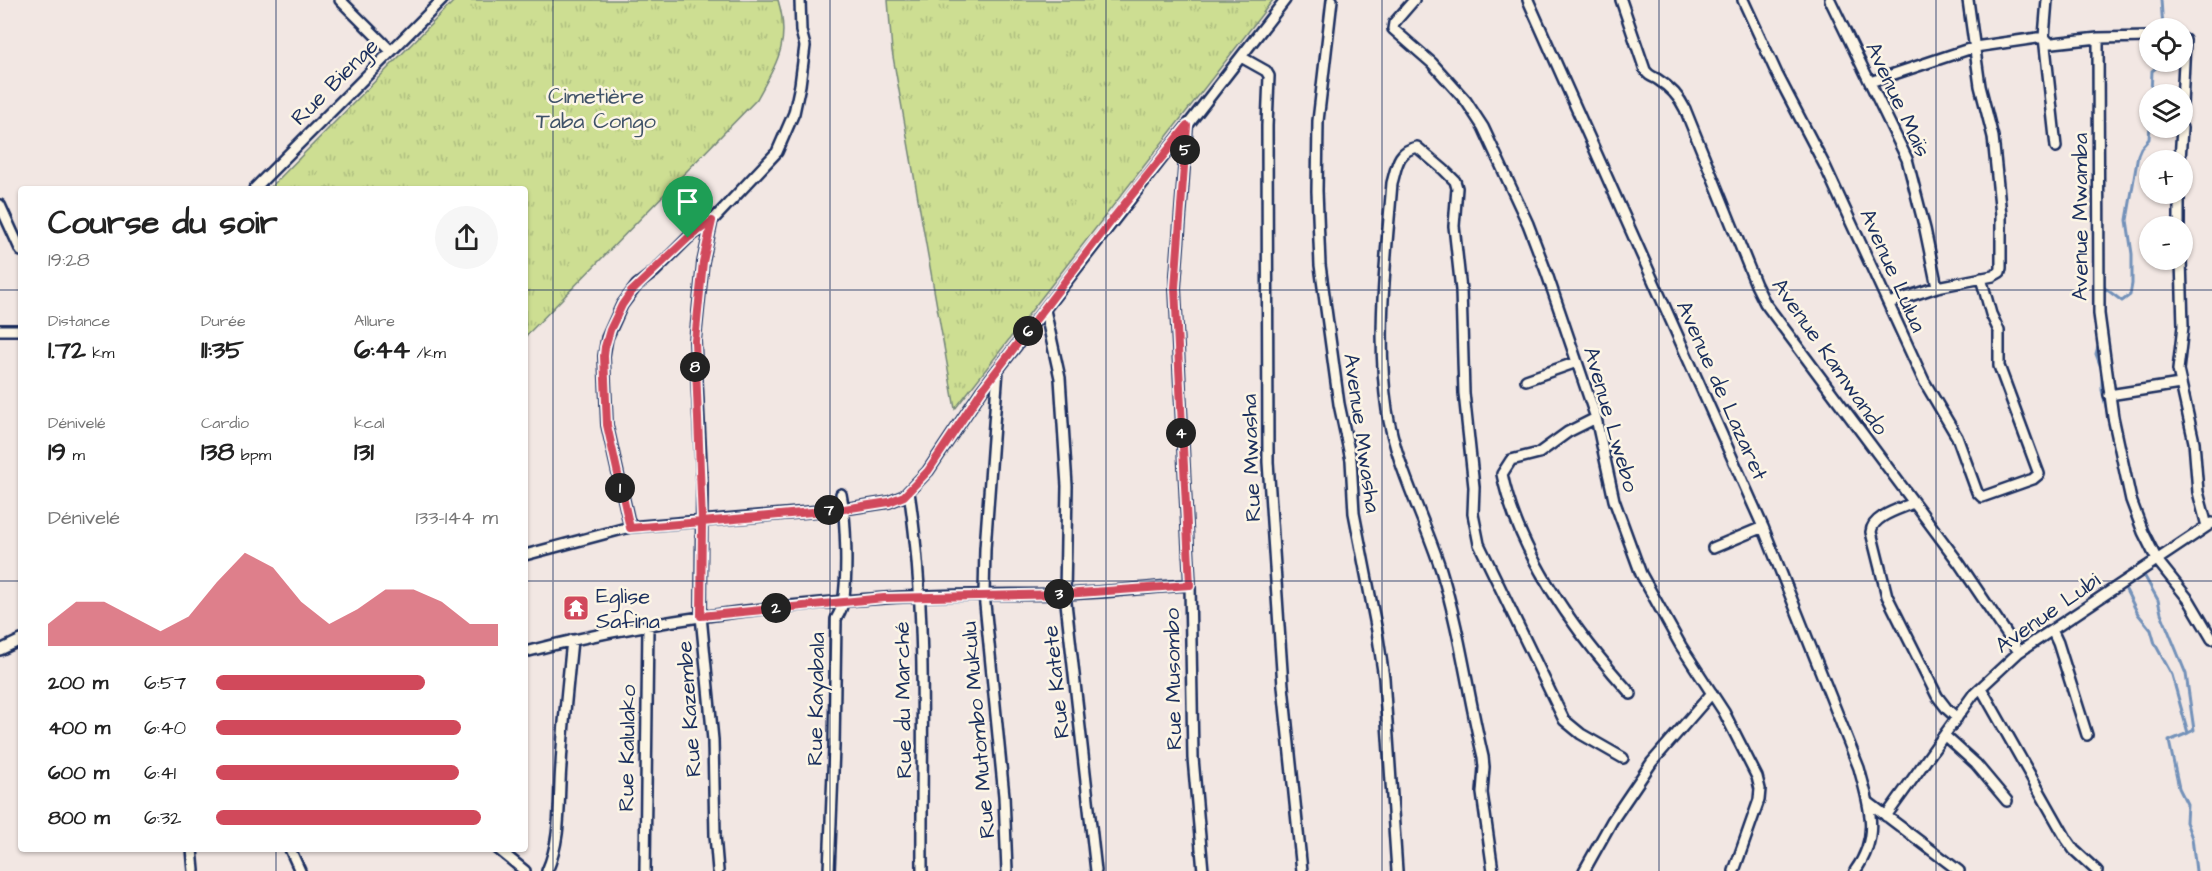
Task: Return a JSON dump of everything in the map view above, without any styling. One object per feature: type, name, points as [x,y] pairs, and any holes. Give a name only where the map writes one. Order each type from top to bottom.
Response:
[{"type":"street","points":[[340,0],[391,51]]},
{"type":"street","name":"Rue Bienge","points":[[257,186],[442,0]]},
{"type":"street","points":[[630,528],[607,425],[605,347],[622,305],[637,285],[654,272],[688,238],[712,221],[777,152],[794,113],[805,46],[801,31],[800,0]]},
{"type":"street","points":[[528,554],[630,528],[844,509],[889,502],[909,492],[946,446],[998,369],[1285,0]]},
{"type":"street","name":"Avenue Mwasha","points":[[1332,0],[1318,121],[1317,191],[1320,265],[1339,404],[1353,473],[1354,513],[1384,678],[1397,871]]},
{"type":"street","name":"Avenue Lwebo","points":[[1414,0],[1394,23],[1393,29],[1432,63],[1466,101],[1483,127],[1528,224],[1577,362],[1596,418],[1614,500],[1641,574],[1753,766],[1760,789],[1753,820],[1734,871]]},
{"type":"street","name":"Avenue de Lazaret","points":[[1528,0],[1763,526],[1859,768],[1868,802],[1871,837],[1867,853],[1856,871]]},
{"type":"street","name":"Avenue Kamwando","points":[[1621,0],[1645,70],[1672,90],[1679,97],[1685,109],[1755,285],[1765,303],[1959,563],[2019,652]]},
{"type":"street","name":"Avenue Lulua","points":[[1743,0],[1777,74],[1825,166],[1924,381],[1957,437],[1978,495],[1985,496],[2033,479],[2039,474],[1999,366],[1999,331],[1991,314],[1981,278]]},
{"type":"street","name":"Avenue Maïs","points":[[1830,0],[1907,159],[1923,219],[1937,287]]},
{"type":"street","points":[[1889,303],[1937,287],[1993,276],[2000,272],[2001,214],[1993,137],[1980,86],[1968,0]]},
{"type":"street","points":[[2047,0],[2044,37],[2056,147]]},
{"type":"street","points":[[1870,82],[1975,47],[2044,37]]},
{"type":"street","points":[[2044,37],[2049,43],[2139,37]]},
{"type":"street","name":"Avenue Mwamba","points":[[2098,39],[2099,314],[2109,395],[2131,500],[2143,532],[2157,560],[2189,600],[2212,639]]},
{"type":"street","name":"Rue Mwasha","points":[[1241,57],[1266,71],[1269,76],[1266,126],[1268,462],[1283,686],[1302,871]]},
{"type":"street","name":"Rue Musombo","points":[[1187,126],[1175,288],[1190,585],[1193,758],[1203,871]]},
{"type":"street","points":[[1493,871],[1482,793],[1483,757],[1462,656],[1441,572],[1400,461],[1388,413],[1381,337],[1392,183],[1397,160],[1401,153],[1409,149],[1417,147],[1455,181],[1457,196],[1454,226],[1461,290],[1464,393],[1474,487],[1473,514],[1479,544],[1564,720],[1581,734],[1623,758]]},
{"type":"street","points":[[0,205],[18,244]]},
{"type":"street","name":"Rue Kazembe","points":[[712,221],[703,262],[695,341],[702,522],[701,616],[713,740],[718,871]]},
{"type":"street","points":[[2181,270],[2183,326],[2178,365],[2180,384],[2194,442],[2198,492],[2210,524]]},
{"type":"street","name":"Rue Katete","points":[[1046,310],[1060,378],[1067,486],[1065,594],[1096,871]]},
{"type":"street","points":[[0,330],[18,330]]},
{"type":"street","points":[[1526,380],[1577,362]]},
{"type":"street","name":"Rue Mutombo Mukulu","points":[[998,369],[984,594],[1004,796],[1007,871]]},
{"type":"street","points":[[2109,395],[2180,384]]},
{"type":"street","points":[[1596,418],[1568,432],[1539,453],[1511,460],[1502,474],[1518,529],[1529,550],[1566,612],[1602,661],[1631,694]]},
{"type":"street","name":"Rue du Marché","points":[[909,492],[920,596],[923,739],[922,871]]},
{"type":"street","name":"Rue Kayabala","points":[[829,871],[836,619],[843,602],[845,564],[844,509],[841,494]]},
{"type":"street","points":[[1913,503],[1877,520],[1872,526],[1872,532],[1887,596],[1937,696],[1947,710],[1957,718]]},
{"type":"street","name":"Avenue Lubi","points":[[1886,816],[1973,695],[2019,652],[2210,524]]},
{"type":"street","points":[[1713,548],[1763,526]]},
{"type":"street","points":[[528,651],[572,640],[701,616],[920,596],[1065,594],[1190,585]]},
{"type":"street","name":"Rue Kalulako","points":[[645,871],[648,626]]},
{"type":"street","points":[[2052,630],[2087,735]]},
{"type":"street","points":[[547,871],[554,856],[557,834],[572,640]]},
{"type":"street","points":[[0,650],[18,641]]},
{"type":"street","points":[[1981,688],[2067,840],[2074,850],[2097,871]]},
{"type":"street","points":[[1584,871],[1612,821],[1652,762],[1712,693]]},
{"type":"street","points":[[1945,736],[1976,764],[2007,801]]},
{"type":"street","points":[[1868,802],[1959,871]]},
{"type":"street","points":[[192,852],[194,871]]},
{"type":"street","points":[[291,852],[300,871]]},
{"type":"street","points":[[502,852],[525,871]]},
{"type":"green space","name":"Cimetière Taba Congo","points":[[455,0],[778,0],[783,28],[780,52],[757,99],[528,334],[528,186],[272,186]]},
{"type":"green space","points":[[888,0],[1273,0],[955,409],[892,51]]},
{"type":"waterway","points":[[2161,0],[2162,18]]},
{"type":"waterway","points":[[2151,84],[2152,72]]},
{"type":"waterway","points":[[2102,286],[2122,301],[2130,295],[2132,254],[2127,220],[2138,155],[2149,138]]},
{"type":"waterway","points":[[2099,343],[2096,354],[2102,370],[2102,390],[2113,436]]},
{"type":"waterway","points":[[2139,565],[2148,560],[2151,555]]},
{"type":"waterway","points":[[2128,574],[2137,566]]},
{"type":"waterway","points":[[2144,575],[2158,600],[2186,674],[2194,730],[2188,733]]},
{"type":"waterway","points":[[2126,590],[2138,614],[2151,630],[2155,644],[2172,675],[2188,733],[2169,741],[2179,788],[2187,804],[2186,822],[2192,838],[2196,871]]},
{"type":"place","name":"Eglise Safina","points":[[576,608]]},
{"type":"route","points":[[688,238],[631,292],[610,330],[604,356],[607,425],[630,528],[702,522],[701,616],[884,598],[1065,594],[1190,585],[1175,288],[1187,126],[982,390],[928,471],[904,496],[889,502],[844,509],[702,522],[695,341],[703,262],[712,221],[688,238]]}]
